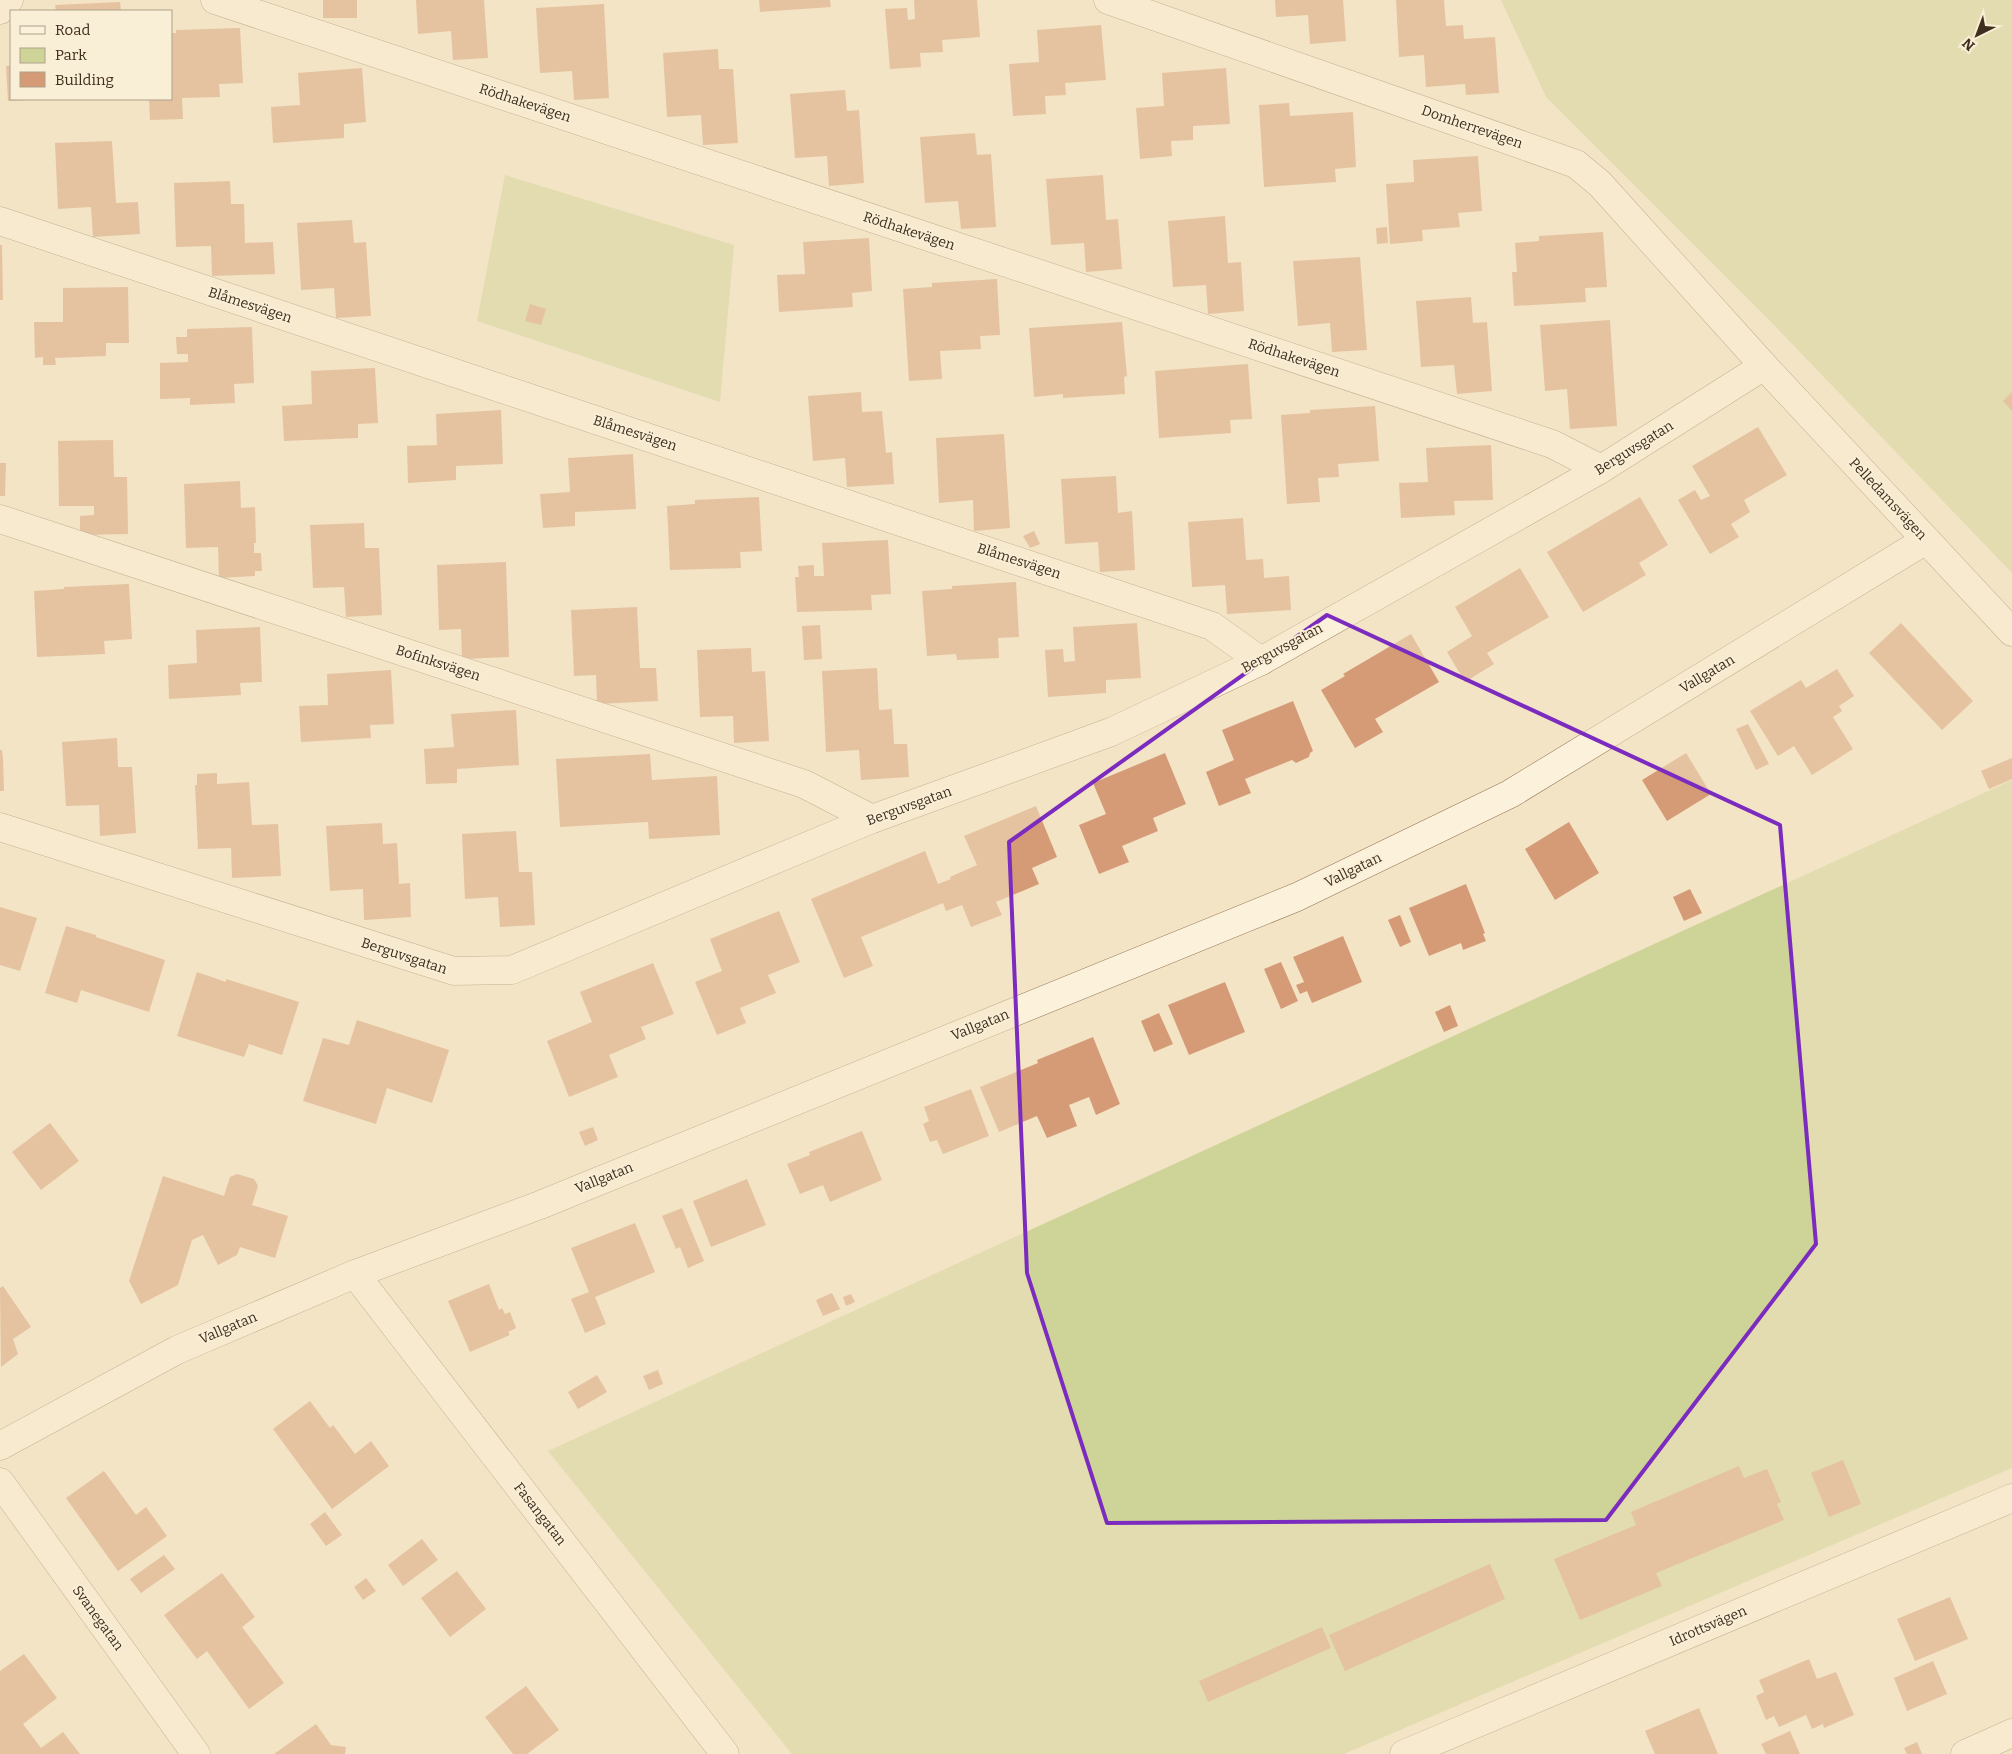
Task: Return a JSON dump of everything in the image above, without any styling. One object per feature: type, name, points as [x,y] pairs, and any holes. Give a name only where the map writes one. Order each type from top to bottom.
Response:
[{"type":"street","points":[[0,10],[9,0]]},
{"type":"street","name":"Rödhakevägen","points":[[215,0],[1552,444],[1600,469]]},
{"type":"street","name":"Domherrevägen","points":[[1108,0],[1576,164],[1600,184],[1764,366]]},
{"type":"street","name":"Blåmesvägen","points":[[0,221],[1212,626],[1260,662]]},
{"type":"street","name":"Berguvsgatan","points":[[0,827],[454,971],[512,970],[872,819],[1111,732],[1260,662],[1600,469],[1764,366]]},
{"type":"street","name":"Pelledamsvägen","points":[[1764,366],[2012,632]]},
{"type":"street","name":"Bofinksvägen","points":[[0,519],[804,784],[872,819]]},
{"type":"street","name":"Vallgatan","points":[[0,1446],[177,1350],[355,1274],[540,1205],[1297,897],[1510,794],[1926,540]]},
{"type":"street","name":"Fasangatan","points":[[355,1274],[725,1754]]},
{"type":"street","name":"Svanegatan","points":[[0,1482],[196,1754]]},
{"type":"street","name":"Idrottsvägen","points":[[1404,1754],[2012,1498]]},
{"type":"street","points":[[1964,1754],[2012,1733]]},
{"type":"highlighted area","points":[[1327,615],[1780,825],[1816,1244],[1606,1520],[1107,1523],[1027,1273],[1009,842]]},
{"type":"green space","points":[[1501,0],[2012,0],[2012,573],[1775,326],[1546,97]]},
{"type":"green space","points":[[505,175],[734,245],[720,402],[477,321]]},
{"type":"green space","points":[[2012,780],[2012,1468],[1344,1754],[792,1754],[548,1451]]},
{"type":"building","points":[[323,0],[357,0],[357,18],[323,18]]},
{"type":"building","points":[[416,0],[484,0],[488,58],[453,60],[451,31],[418,34]]},
{"type":"building","points":[[759,0],[830,0],[831,7],[760,12]]},
{"type":"building","points":[[914,0],[977,0],[980,37],[942,40],[943,52],[920,53],[921,67],[890,69],[885,9],[907,8],[908,20],[915,19]]},
{"type":"building","points":[[1275,0],[1343,0],[1346,41],[1310,44],[1308,15],[1276,17]]},
{"type":"building","points":[[1396,0],[1444,0],[1446,26],[1463,25],[1464,39],[1495,37],[1499,93],[1466,95],[1465,84],[1426,87],[1424,55],[1399,57]]},
{"type":"building","points":[[120,2],[121,10],[56,10],[55,5]]},
{"type":"building","points":[[604,4],[609,98],[574,100],[572,71],[540,73],[536,8]]},
{"type":"building","points":[[1101,25],[1106,80],[1065,83],[1066,95],[1045,96],[1046,114],[1013,116],[1009,64],[1039,62],[1037,30]]},
{"type":"building","points":[[240,28],[243,83],[219,84],[220,97],[182,98],[183,119],[150,120],[149,100],[172,100],[172,33],[176,33],[176,30]]},
{"type":"building","points":[[718,49],[719,69],[733,69],[738,143],[703,145],[701,115],[667,117],[663,53]]},
{"type":"building","points":[[6,66],[10,66],[10,100],[28,100],[8,101]]},
{"type":"building","points":[[362,68],[366,122],[344,124],[344,138],[273,143],[271,107],[300,105],[298,73]]},
{"type":"building","points":[[1226,68],[1230,124],[1193,126],[1193,140],[1171,141],[1172,156],[1140,159],[1136,108],[1164,106],[1162,73]]},
{"type":"building","points":[[845,90],[847,111],[859,110],[864,183],[829,186],[827,156],[795,158],[790,94]]},
{"type":"building","points":[[1289,103],[1290,116],[1353,112],[1356,167],[1335,169],[1336,182],[1264,187],[1259,105]]},
{"type":"building","points":[[975,133],[977,155],[991,154],[996,227],[961,229],[958,201],[925,203],[920,137]]},
{"type":"building","points":[[112,141],[116,203],[138,202],[140,234],[93,237],[91,207],[58,209],[55,143]]},
{"type":"building","points":[[1478,156],[1482,211],[1458,213],[1460,227],[1422,230],[1423,241],[1390,244],[1386,184],[1414,182],[1413,160]]},
{"type":"building","points":[[1103,175],[1106,220],[1118,219],[1122,269],[1086,272],[1084,243],[1051,245],[1046,179]]},
{"type":"building","points":[[230,181],[231,204],[244,204],[245,243],[273,242],[275,274],[212,276],[211,246],[176,247],[174,183]]},
{"type":"building","points":[[1225,216],[1228,263],[1241,262],[1244,311],[1208,314],[1206,285],[1173,287],[1168,221]]},
{"type":"building","points":[[352,220],[354,243],[366,242],[371,316],[336,318],[334,288],[301,290],[297,223]]},
{"type":"building","points":[[1387,227],[1388,243],[1377,244],[1376,228]]},
{"type":"building","points":[[1603,232],[1607,287],[1585,288],[1586,302],[1514,306],[1512,272],[1517,272],[1515,243],[1539,241],[1539,236]]},
{"type":"building","points":[[869,238],[872,291],[852,293],[853,307],[779,312],[777,275],[805,274],[803,242]]},
{"type":"building","points":[[0,245],[2,245],[3,300],[0,300]]},
{"type":"building","points":[[1360,257],[1367,350],[1332,352],[1330,323],[1298,326],[1293,261]]},
{"type":"building","points":[[997,279],[1000,335],[980,336],[981,349],[940,351],[942,379],[909,381],[903,289],[932,287],[932,283]]},
{"type":"building","points":[[128,287],[129,343],[106,343],[106,356],[55,358],[56,365],[43,365],[43,357],[35,358],[34,322],[63,322],[63,288]]},
{"type":"building","points":[[1471,297],[1473,323],[1487,322],[1492,391],[1457,394],[1454,365],[1421,367],[1416,301]]},
{"type":"building","points":[[530,304],[546,309],[541,325],[525,321]]},
{"type":"building","points":[[1610,320],[1617,426],[1570,429],[1567,389],[1545,391],[1540,325]]},
{"type":"building","points":[[1122,322],[1127,376],[1124,377],[1125,394],[1063,398],[1063,394],[1034,397],[1029,328]]},
{"type":"building","points":[[252,327],[254,383],[234,384],[235,403],[190,405],[190,398],[160,399],[160,363],[188,362],[188,354],[177,354],[176,337],[187,337],[187,329]]},
{"type":"building","points":[[1248,364],[1252,419],[1230,420],[1231,433],[1159,438],[1155,371]]},
{"type":"building","points":[[375,368],[378,423],[358,424],[358,438],[284,441],[282,406],[312,404],[311,371]]},
{"type":"building","points":[[861,392],[862,412],[882,411],[886,453],[892,452],[894,484],[847,487],[845,458],[813,461],[808,396]]},
{"type":"building","points":[[2012,392],[2012,411],[2003,401]]},
{"type":"building","points":[[1375,406],[1379,461],[1338,464],[1339,477],[1318,478],[1320,502],[1287,504],[1281,415],[1310,413],[1310,410]]},
{"type":"building","points":[[501,410],[503,464],[456,466],[456,480],[408,483],[407,446],[437,445],[436,414]]},
{"type":"building","points":[[1758,427],[1787,475],[1744,500],[1750,512],[1731,524],[1739,537],[1710,554],[1678,500],[1695,490],[1701,500],[1710,496],[1692,466]]},
{"type":"building","points":[[1004,434],[1010,528],[974,531],[973,500],[939,503],[936,438]]},
{"type":"building","points":[[113,440],[114,477],[127,477],[128,534],[80,535],[80,516],[94,515],[94,506],[59,506],[58,441]]},
{"type":"building","points":[[1491,445],[1493,500],[1454,501],[1455,515],[1401,518],[1399,483],[1428,482],[1426,448]]},
{"type":"building","points":[[633,454],[636,509],[575,512],[575,526],[543,528],[540,494],[570,492],[568,458]]},
{"type":"building","points":[[0,463],[6,463],[5,496],[0,496]]},
{"type":"building","points":[[1116,476],[1118,513],[1132,511],[1135,570],[1100,572],[1098,542],[1065,544],[1061,479]]},
{"type":"building","points":[[240,481],[241,508],[255,507],[256,543],[254,543],[254,553],[261,553],[262,571],[255,571],[255,576],[219,578],[218,547],[186,548],[184,484]]},
{"type":"building","points":[[759,497],[762,551],[740,552],[741,568],[670,570],[667,506],[695,504],[695,500]]},
{"type":"building","points":[[1640,497],[1668,545],[1639,563],[1646,575],[1583,612],[1547,552]]},
{"type":"building","points":[[1243,518],[1246,560],[1263,559],[1264,578],[1289,576],[1291,610],[1227,614],[1225,585],[1192,587],[1188,522]]},
{"type":"building","points":[[364,523],[365,548],[379,548],[382,615],[346,617],[344,587],[313,588],[310,525]]},
{"type":"building","points":[[1034,531],[1040,544],[1030,548],[1023,536]]},
{"type":"building","points":[[888,540],[891,594],[871,595],[872,610],[797,612],[795,577],[799,577],[798,566],[814,565],[814,576],[824,576],[822,543]]},
{"type":"building","points":[[506,562],[509,657],[462,659],[461,629],[439,630],[437,565]]},
{"type":"building","points":[[1520,568],[1549,617],[1487,653],[1494,664],[1465,682],[1447,652],[1472,636],[1455,607]]},
{"type":"building","points":[[1016,582],[1019,637],[998,638],[999,658],[957,660],[956,654],[927,656],[922,591],[952,589],[952,586]]},
{"type":"building","points":[[129,584],[132,639],[104,641],[105,654],[37,657],[34,591],[64,589],[64,587]]},
{"type":"building","points":[[637,607],[640,668],[656,668],[658,701],[597,704],[596,675],[574,676],[571,610]]},
{"type":"building","points":[[1137,623],[1141,678],[1106,680],[1106,693],[1048,697],[1045,650],[1063,649],[1064,662],[1075,661],[1073,627]]},
{"type":"building","points":[[1901,623],[1973,701],[1942,730],[1869,653]]},
{"type":"building","points":[[820,625],[822,659],[804,660],[802,626]]},
{"type":"building","points":[[260,627],[262,682],[240,683],[241,695],[169,699],[168,665],[197,663],[196,630]]},
{"type":"building","points":[[1411,634],[1439,682],[1375,719],[1383,732],[1355,748],[1321,690],[1345,676],[1343,674]]},
{"type":"building","points":[[751,648],[752,672],[765,671],[769,741],[734,743],[733,716],[700,717],[697,650]]},
{"type":"building","points":[[877,668],[879,710],[892,709],[894,744],[907,744],[909,777],[861,780],[859,750],[826,752],[822,671]]},
{"type":"building","points":[[1837,669],[1854,696],[1839,706],[1842,711],[1833,717],[1853,749],[1812,775],[1794,746],[1778,756],[1750,711],[1801,680],[1806,688]]},
{"type":"building","points":[[391,670],[394,724],[370,725],[371,738],[301,742],[299,706],[328,705],[327,674]]},
{"type":"building","points":[[1293,701],[1313,751],[1309,757],[1296,763],[1292,760],[1245,779],[1251,793],[1219,806],[1206,772],[1234,760],[1222,730]]},
{"type":"building","points":[[516,710],[519,765],[457,769],[457,783],[426,784],[424,749],[454,747],[451,714]]},
{"type":"building","points":[[1748,724],[1769,764],[1756,770],[1736,729]]},
{"type":"building","points":[[117,738],[118,767],[132,767],[136,833],[100,836],[99,805],[66,806],[62,742]]},
{"type":"building","points":[[0,750],[2,750],[3,759],[4,791],[0,791]]},
{"type":"building","points":[[1165,753],[1186,804],[1153,818],[1158,831],[1122,846],[1129,862],[1099,874],[1079,825],[1106,814],[1093,783]]},
{"type":"building","points":[[1686,753],[1711,794],[1667,821],[1642,780]]},
{"type":"building","points":[[650,754],[652,780],[717,776],[720,835],[649,839],[648,822],[560,827],[556,759]]},
{"type":"building","points":[[2012,758],[2012,779],[1989,789],[1981,771]]},
{"type":"building","points":[[217,773],[217,784],[249,782],[252,825],[278,824],[281,876],[232,878],[231,848],[198,849],[195,785],[197,785],[197,774]]},
{"type":"building","points":[[1036,806],[1057,857],[1032,868],[1039,884],[996,902],[1002,915],[971,927],[962,905],[946,911],[943,903],[861,937],[873,966],[844,978],[811,899],[925,851],[938,884],[951,879],[950,877],[977,865],[964,836]]},
{"type":"building","points":[[1569,822],[1599,873],[1555,900],[1525,849]]},
{"type":"building","points":[[382,823],[383,844],[397,843],[399,884],[410,883],[411,917],[364,920],[363,889],[330,891],[326,826]]},
{"type":"building","points":[[516,831],[519,872],[532,872],[535,925],[500,927],[498,897],[465,899],[462,834]]},
{"type":"building","points":[[1466,884],[1485,933],[1483,934],[1486,941],[1463,950],[1461,943],[1429,956],[1409,908]]},
{"type":"building","points":[[1690,889],[1702,913],[1684,921],[1673,897]]},
{"type":"building","points":[[0,907],[37,918],[20,971],[0,965]]},
{"type":"building","points":[[779,911],[800,962],[768,975],[776,993],[740,1008],[746,1023],[717,1035],[695,982],[722,971],[710,939]]},
{"type":"building","points":[[1400,915],[1411,942],[1400,947],[1388,920]]},
{"type":"building","points":[[66,926],[165,960],[149,1012],[81,990],[77,1003],[45,993]]},
{"type":"building","points":[[1343,936],[1362,982],[1312,1003],[1307,991],[1300,994],[1296,985],[1304,982],[1293,957]]},
{"type":"building","points":[[1281,962],[1298,1001],[1281,1009],[1264,969]]},
{"type":"building","points":[[653,963],[674,1014],[641,1027],[646,1039],[609,1055],[618,1077],[569,1097],[547,1041],[592,1022],[580,992]]},
{"type":"building","points":[[197,972],[299,1002],[282,1055],[249,1044],[244,1057],[177,1036]]},
{"type":"building","points":[[1225,982],[1245,1032],[1189,1055],[1168,1005]]},
{"type":"building","points":[[1450,1005],[1458,1026],[1444,1032],[1435,1012]]},
{"type":"building","points":[[1159,1013],[1173,1044],[1154,1052],[1141,1021]]},
{"type":"building","points":[[357,1020],[449,1050],[432,1103],[387,1088],[376,1124],[303,1101],[323,1038],[349,1045]]},
{"type":"building","points":[[1093,1037],[1120,1104],[1096,1115],[1089,1097],[1069,1105],[1077,1126],[1047,1138],[1037,1116],[999,1132],[980,1087],[1038,1063],[1037,1060]]},
{"type":"building","points":[[971,1089],[989,1136],[943,1154],[937,1140],[930,1142],[923,1124],[929,1121],[924,1107]]},
{"type":"building","points":[[50,1123],[79,1161],[41,1190],[12,1152]]},
{"type":"building","points":[[593,1127],[598,1140],[585,1146],[579,1132]]},
{"type":"building","points":[[862,1131],[882,1180],[830,1202],[823,1185],[800,1194],[787,1164],[810,1155],[809,1152]]},
{"type":"building","points":[[237,1174],[254,1179],[258,1186],[252,1205],[288,1216],[275,1258],[240,1247],[237,1255],[218,1265],[203,1235],[192,1240],[178,1285],[141,1304],[129,1281],[163,1176],[224,1196],[230,1177]]},
{"type":"building","points":[[747,1179],[766,1225],[711,1247],[693,1201]]},
{"type":"building","points":[[682,1208],[704,1261],[688,1268],[680,1247],[676,1249],[662,1216]]},
{"type":"building","points":[[635,1223],[655,1272],[595,1297],[606,1324],[585,1333],[571,1299],[589,1292],[571,1248]]},
{"type":"building","points":[[489,1284],[499,1310],[502,1308],[505,1314],[510,1312],[516,1328],[508,1332],[510,1335],[470,1352],[448,1301]]},
{"type":"building","points":[[3,1286],[31,1327],[13,1339],[18,1354],[1,1367],[0,1288]]},
{"type":"building","points":[[832,1293],[840,1309],[823,1316],[816,1300]]},
{"type":"building","points":[[851,1294],[855,1302],[846,1306],[843,1297]]},
{"type":"building","points":[[658,1370],[663,1384],[649,1390],[643,1376]]},
{"type":"building","points":[[597,1375],[607,1392],[578,1409],[568,1392]]},
{"type":"building","points":[[310,1401],[330,1428],[333,1425],[355,1454],[371,1441],[389,1466],[332,1509],[273,1429]]},
{"type":"building","points":[[1843,1460],[1861,1504],[1829,1517],[1811,1473]]},
{"type":"building","points":[[1739,1466],[1744,1478],[1767,1469],[1781,1502],[1777,1504],[1784,1520],[1656,1573],[1662,1586],[1580,1620],[1554,1559],[1636,1525],[1631,1512]]},
{"type":"building","points":[[104,1471],[136,1515],[146,1507],[167,1536],[118,1571],[66,1498]]},
{"type":"building","points":[[325,1512],[342,1535],[326,1546],[310,1524]]},
{"type":"building","points":[[422,1539],[438,1560],[403,1586],[388,1565]]},
{"type":"building","points":[[164,1555],[175,1569],[141,1593],[130,1579]]},
{"type":"building","points":[[1490,1564],[1505,1599],[1345,1671],[1329,1635]]},
{"type":"building","points":[[457,1571],[486,1609],[450,1637],[421,1598]]},
{"type":"building","points":[[222,1573],[255,1617],[242,1627],[284,1683],[249,1709],[207,1651],[197,1659],[164,1615]]},
{"type":"building","points":[[366,1578],[376,1591],[363,1600],[354,1587]]},
{"type":"building","points":[[1950,1597],[1968,1639],[1915,1661],[1897,1619]]},
{"type":"building","points":[[1322,1627],[1331,1648],[1208,1702],[1199,1681]]},
{"type":"building","points":[[24,1654],[57,1698],[23,1724],[41,1748],[63,1732],[80,1754],[0,1754],[0,1671]]},
{"type":"building","points":[[1809,1659],[1817,1679],[1836,1672],[1854,1715],[1824,1728],[1823,1724],[1812,1729],[1806,1715],[1779,1727],[1774,1716],[1766,1720],[1756,1696],[1764,1692],[1759,1680]]},
{"type":"building","points":[[1933,1661],[1947,1694],[1907,1711],[1894,1678]]},
{"type":"building","points":[[526,1686],[559,1730],[527,1754],[513,1754],[485,1717]]},
{"type":"building","points":[[1699,1708],[1718,1754],[1655,1754],[1645,1731]]},
{"type":"building","points":[[316,1724],[331,1745],[346,1747],[345,1754],[274,1754]]},
{"type":"building","points":[[1790,1731],[1800,1754],[1766,1754],[1761,1744]]},
{"type":"building","points":[[1917,1742],[1922,1754],[1907,1754],[1904,1748]]}]
